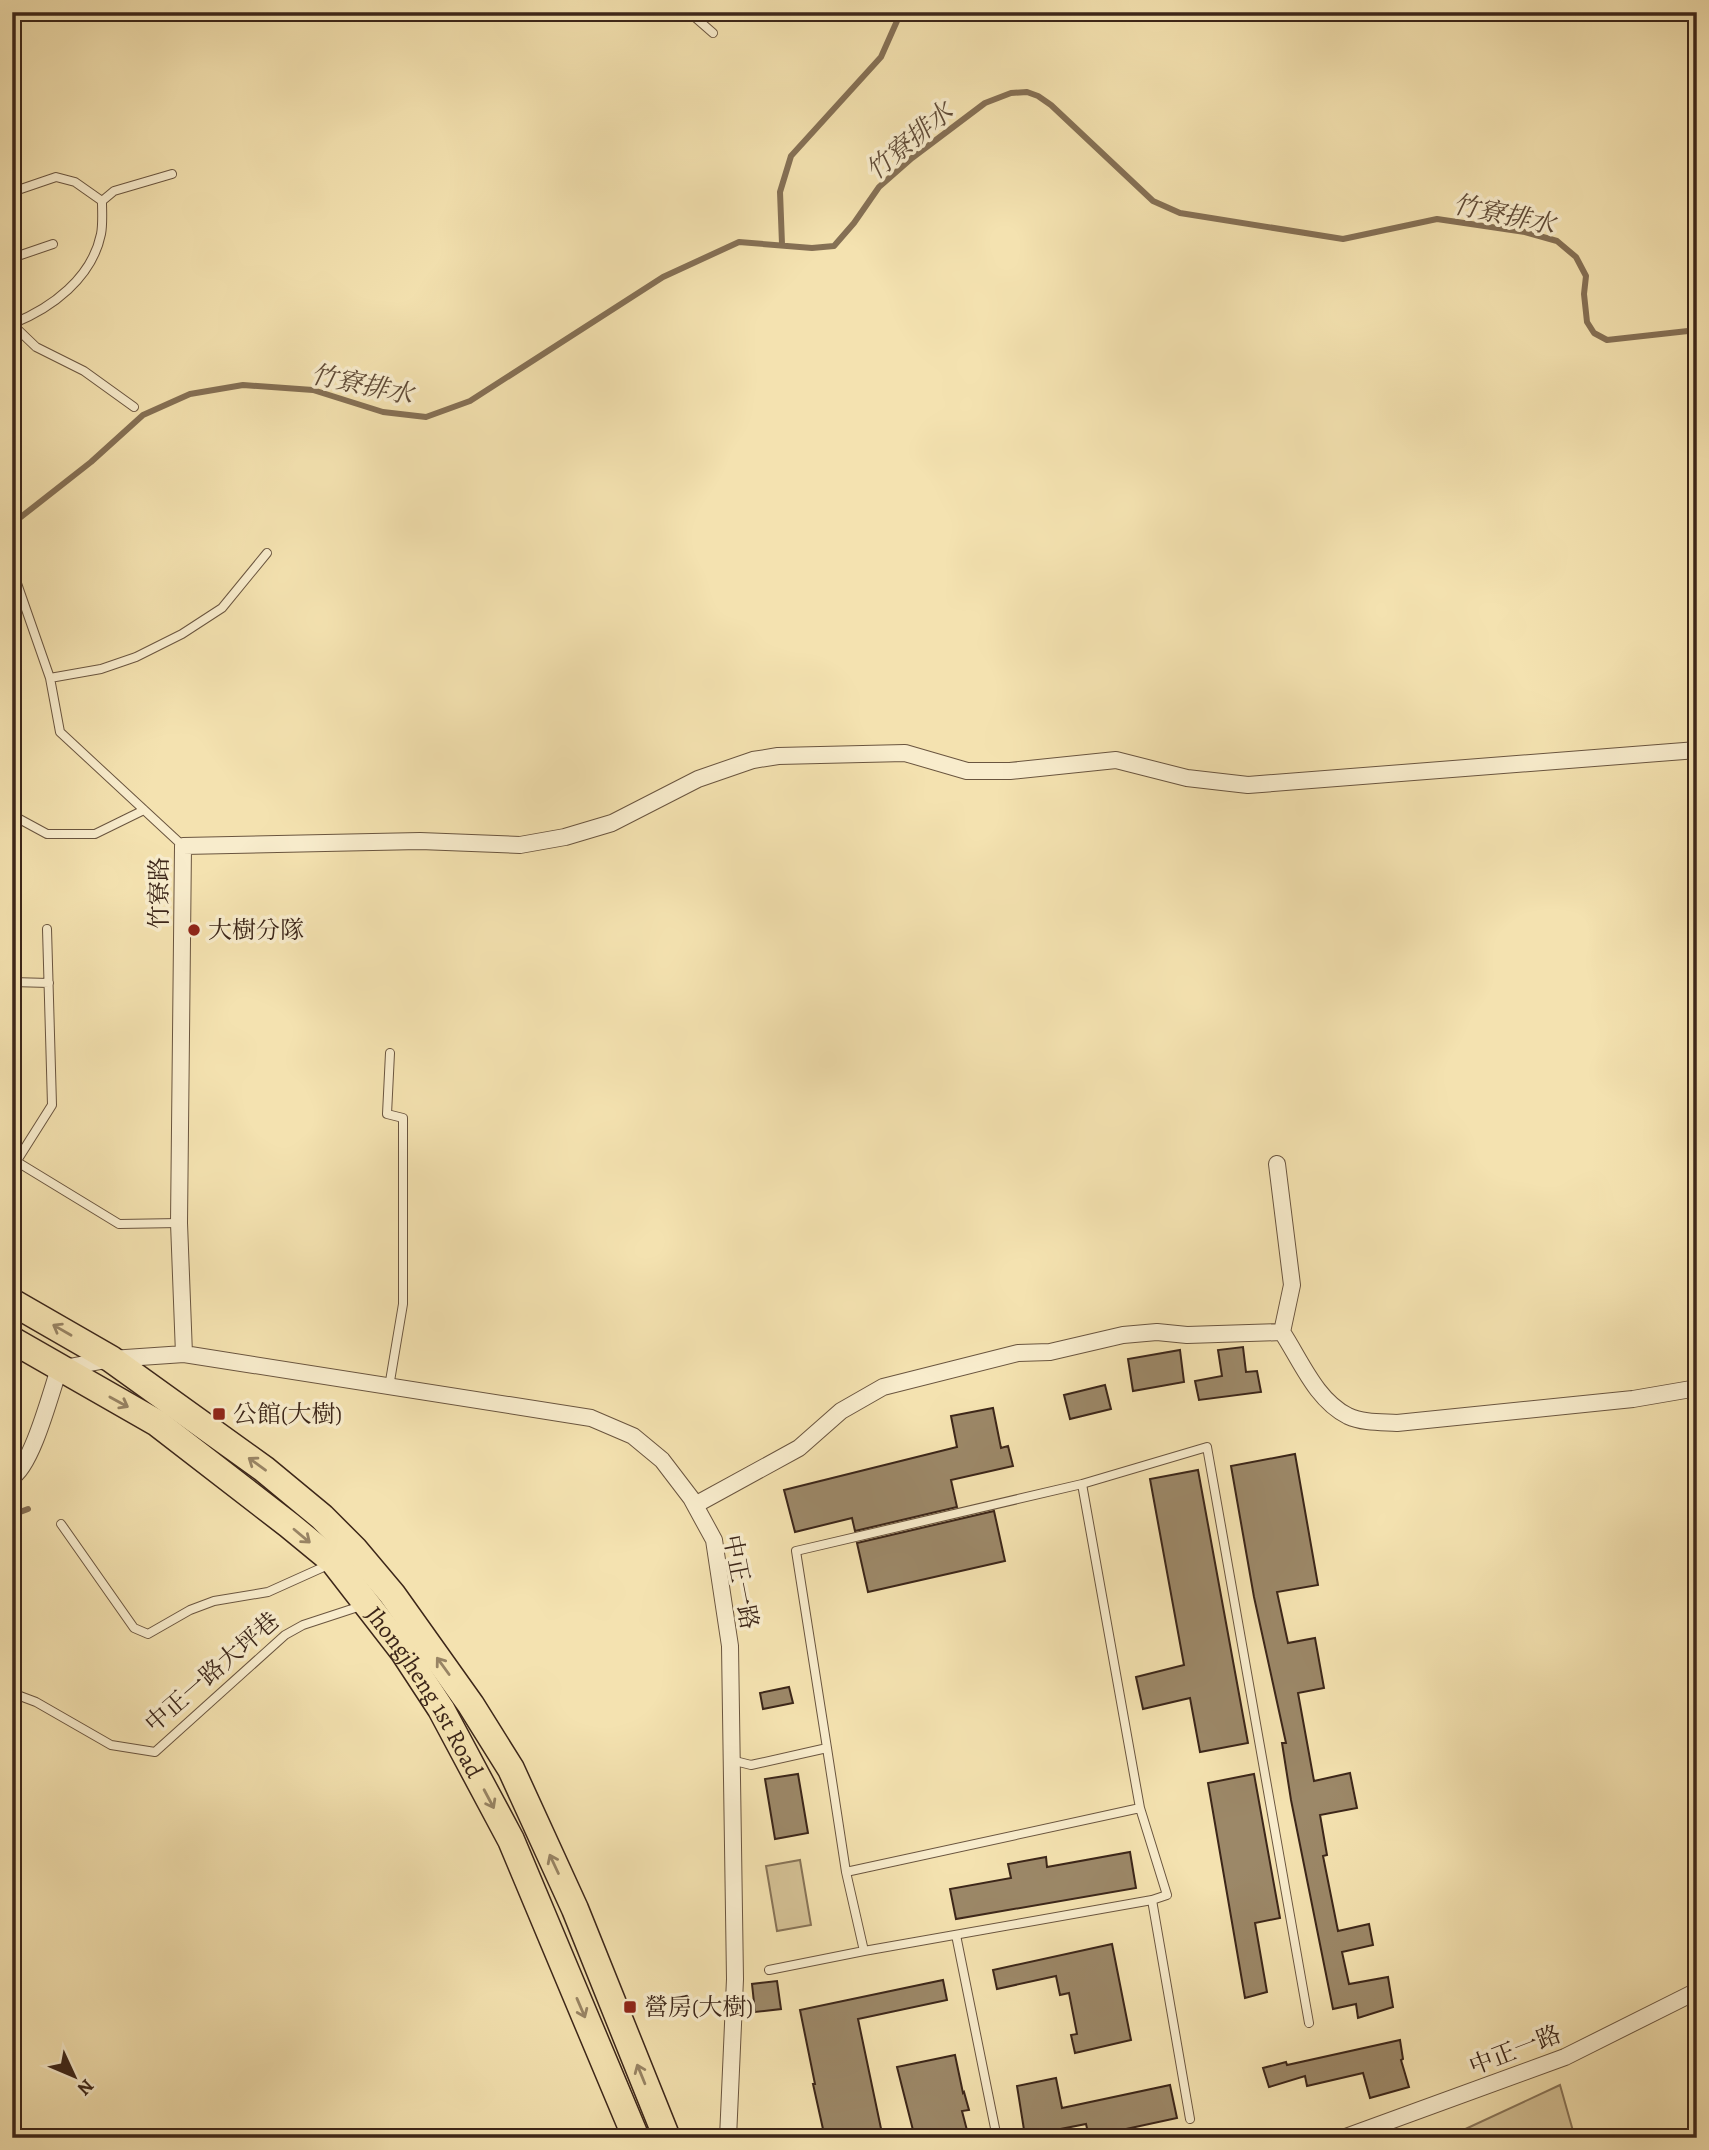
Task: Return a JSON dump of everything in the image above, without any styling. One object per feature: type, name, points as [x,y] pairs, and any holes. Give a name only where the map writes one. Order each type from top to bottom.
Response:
[{"type":"main road","name":"Jhongjheng 1st Road","points":[[12,1302],[111,1359],[264,1469],[323,1517],[392,1594],[471,1705],[511,1769],[575,1909],[667,2138]]},
{"type":"main road","name":"Jhongjheng 1st Road","points":[[12,1340],[157,1423],[334,1562],[403,1651],[442,1709],[511,1840],[636,2138]]},
{"type":"street","points":[[183,846],[420,841],[520,845],[612,823],[698,779],[753,760],[778,756],[905,753],[967,771],[1010,771],[1116,760],[1187,778],[1248,785],[1697,750]]},
{"type":"street","name":"竹寮路","points":[[183,846],[179,1223],[184,1354]]},
{"type":"street","points":[[1277,1164],[1292,1285],[1282,1332],[1325,1400],[1349,1417],[1397,1423],[1633,1399],[1697,1388]]},
{"type":"street","points":[[695,1505],[799,1448],[841,1411],[883,1387],[1018,1353],[1050,1352],[1123,1335],[1157,1332],[1187,1335],[1282,1332]]},
{"type":"street","points":[[12,1477],[17,1475],[31,1451],[60,1368],[111,1359],[184,1354]]},
{"type":"street","name":"中正一路","points":[[184,1354],[591,1418],[633,1436],[662,1460],[695,1505],[714,1540],[730,1646],[734,1979],[729,2138]]},
{"type":"street","name":"中正一路","points":[[1343,2138],[1564,2057],[1697,1991]]},
{"type":"lane","points":[[689,12],[713,33]]},
{"type":"lane","points":[[134,407],[85,371],[36,347],[12,324],[34,315],[73,286],[92,259],[101,234],[102,201],[114,191],[173,174]]},
{"type":"lane","points":[[12,192],[56,177],[75,182],[102,201]]},
{"type":"lane","points":[[12,258],[53,244]]},
{"type":"lane","name":"竹寮路","points":[[12,524],[15,540],[13,572],[50,678],[60,732],[183,846]]},
{"type":"lane","points":[[50,678],[101,669],[136,657],[182,634],[222,608],[267,553]]},
{"type":"lane","points":[[12,815],[47,834],[95,834],[145,810]]},
{"type":"lane","points":[[47,929],[52,1105],[14,1161],[119,1224],[179,1223]]},
{"type":"lane","points":[[12,982],[49,983]]},
{"type":"lane","points":[[389,1387],[403,1304],[403,1118],[387,1115],[390,1053]]},
{"type":"lane","points":[[864,1951],[846,1872],[796,1550],[1082,1483],[1208,1447],[1309,2023]]},
{"type":"lane","points":[[769,1970],[1152,1900],[1167,1895],[1140,1808],[1082,1483]]},
{"type":"lane","points":[[61,1524],[134,1628],[148,1634],[190,1610],[214,1601],[268,1592],[334,1562]]},
{"type":"lane","name":"中正一路大坪巷","points":[[12,1693],[36,1702],[111,1745],[155,1752],[285,1635],[303,1625],[367,1605]]},
{"type":"lane","points":[[732,1760],[751,1765],[827,1748]]},
{"type":"lane","points":[[846,1872],[1140,1808]]},
{"type":"lane","points":[[1152,1900],[1190,2119]]},
{"type":"lane","points":[[956,1935],[997,2138]]},
{"type":"shaded area","points":[[800,1860],[811,1925],[777,1931],[766,1866]]},
{"type":"shaded area","points":[[1560,2085],[1575,2138],[1446,2138]]},
{"type":"building","points":[[1243,1347],[1246,1372],[1257,1371],[1261,1392],[1199,1400],[1195,1381],[1222,1376],[1218,1350]]},
{"type":"building","points":[[1180,1350],[1184,1382],[1133,1391],[1128,1359]]},
{"type":"building","points":[[1105,1385],[1111,1409],[1070,1419],[1064,1395]]},
{"type":"building","points":[[993,1408],[1001,1448],[1008,1446],[1013,1466],[951,1480],[957,1507],[855,1531],[852,1518],[795,1532],[784,1490],[957,1447],[951,1416]]},
{"type":"building","points":[[1295,1454],[1318,1585],[1277,1592],[1288,1643],[1315,1638],[1324,1688],[1298,1693],[1314,1781],[1350,1773],[1357,1808],[1320,1815],[1327,1855],[1323,1856],[1338,1931],[1369,1924],[1373,1945],[1342,1952],[1349,1984],[1388,1977],[1393,2007],[1358,2018],[1356,2004],[1333,2009],[1291,1800],[1282,1743],[1286,1743],[1254,1597],[1231,1466]]},
{"type":"building","points":[[1198,1470],[1248,1743],[1200,1752],[1190,1698],[1143,1709],[1136,1677],[1184,1665],[1150,1479]]},
{"type":"building","points":[[994,1511],[1005,1561],[868,1592],[857,1543]]},
{"type":"building","points":[[789,1687],[793,1703],[763,1709],[760,1693]]},
{"type":"building","points":[[798,1774],[808,1833],[775,1839],[765,1779]]},
{"type":"building","points":[[1254,1774],[1280,1918],[1255,1923],[1267,1992],[1245,1998],[1208,1783]]},
{"type":"building","points":[[1130,1852],[1136,1888],[956,1919],[950,1889],[1011,1878],[1008,1864],[1046,1857],[1047,1867]]},
{"type":"building","points":[[1112,1944],[1131,2040],[1075,2053],[1071,2035],[1077,2034],[1069,1993],[1060,1995],[1056,1976],[997,1989],[993,1970]]},
{"type":"building","points":[[943,1980],[947,2000],[858,2019],[883,2138],[859,2138],[858,2132],[825,2138],[800,2010]]},
{"type":"building","points":[[777,1981],[781,2009],[755,2012],[752,1984]]},
{"type":"building","points":[[1400,2040],[1401,2060],[1409,2087],[1370,2098],[1363,2073],[1307,2086],[1305,2076],[1269,2087],[1263,2068],[1286,2062],[1287,2065]]},
{"type":"building","points":[[955,2055],[969,2110],[962,2111],[969,2138],[915,2138],[897,2067]]},
{"type":"building","points":[[1056,2078],[1062,2108],[1170,2085],[1177,2118],[1089,2137],[1086,2124],[1025,2136],[1017,2086]]},
{"type":"waterway","points":[[782,244],[780,192],[791,156],[881,57],[901,12]]},
{"type":"waterway","name":"竹寮排水","points":[[12,524],[91,462],[143,415],[190,394],[243,385],[313,390],[383,412],[426,417],[470,401],[663,277],[739,242],[812,248],[834,246],[879,187],[912,158],[985,103],[1011,93],[1027,92],[1051,105],[1153,201],[1180,213],[1343,239],[1437,219],[1525,232],[1557,241],[1576,257],[1586,276],[1584,294],[1587,322],[1594,333],[1607,340],[1697,330]]},
{"type":"waterway","points":[[12,1515],[28,1509]]},
{"type":"place","name":"大樹分隊","points":[[194,930]]},
{"type":"place","name":"公館(大樹)","points":[[219,1414]]},
{"type":"place","name":"營房(大樹)","points":[[630,2007]]}]
